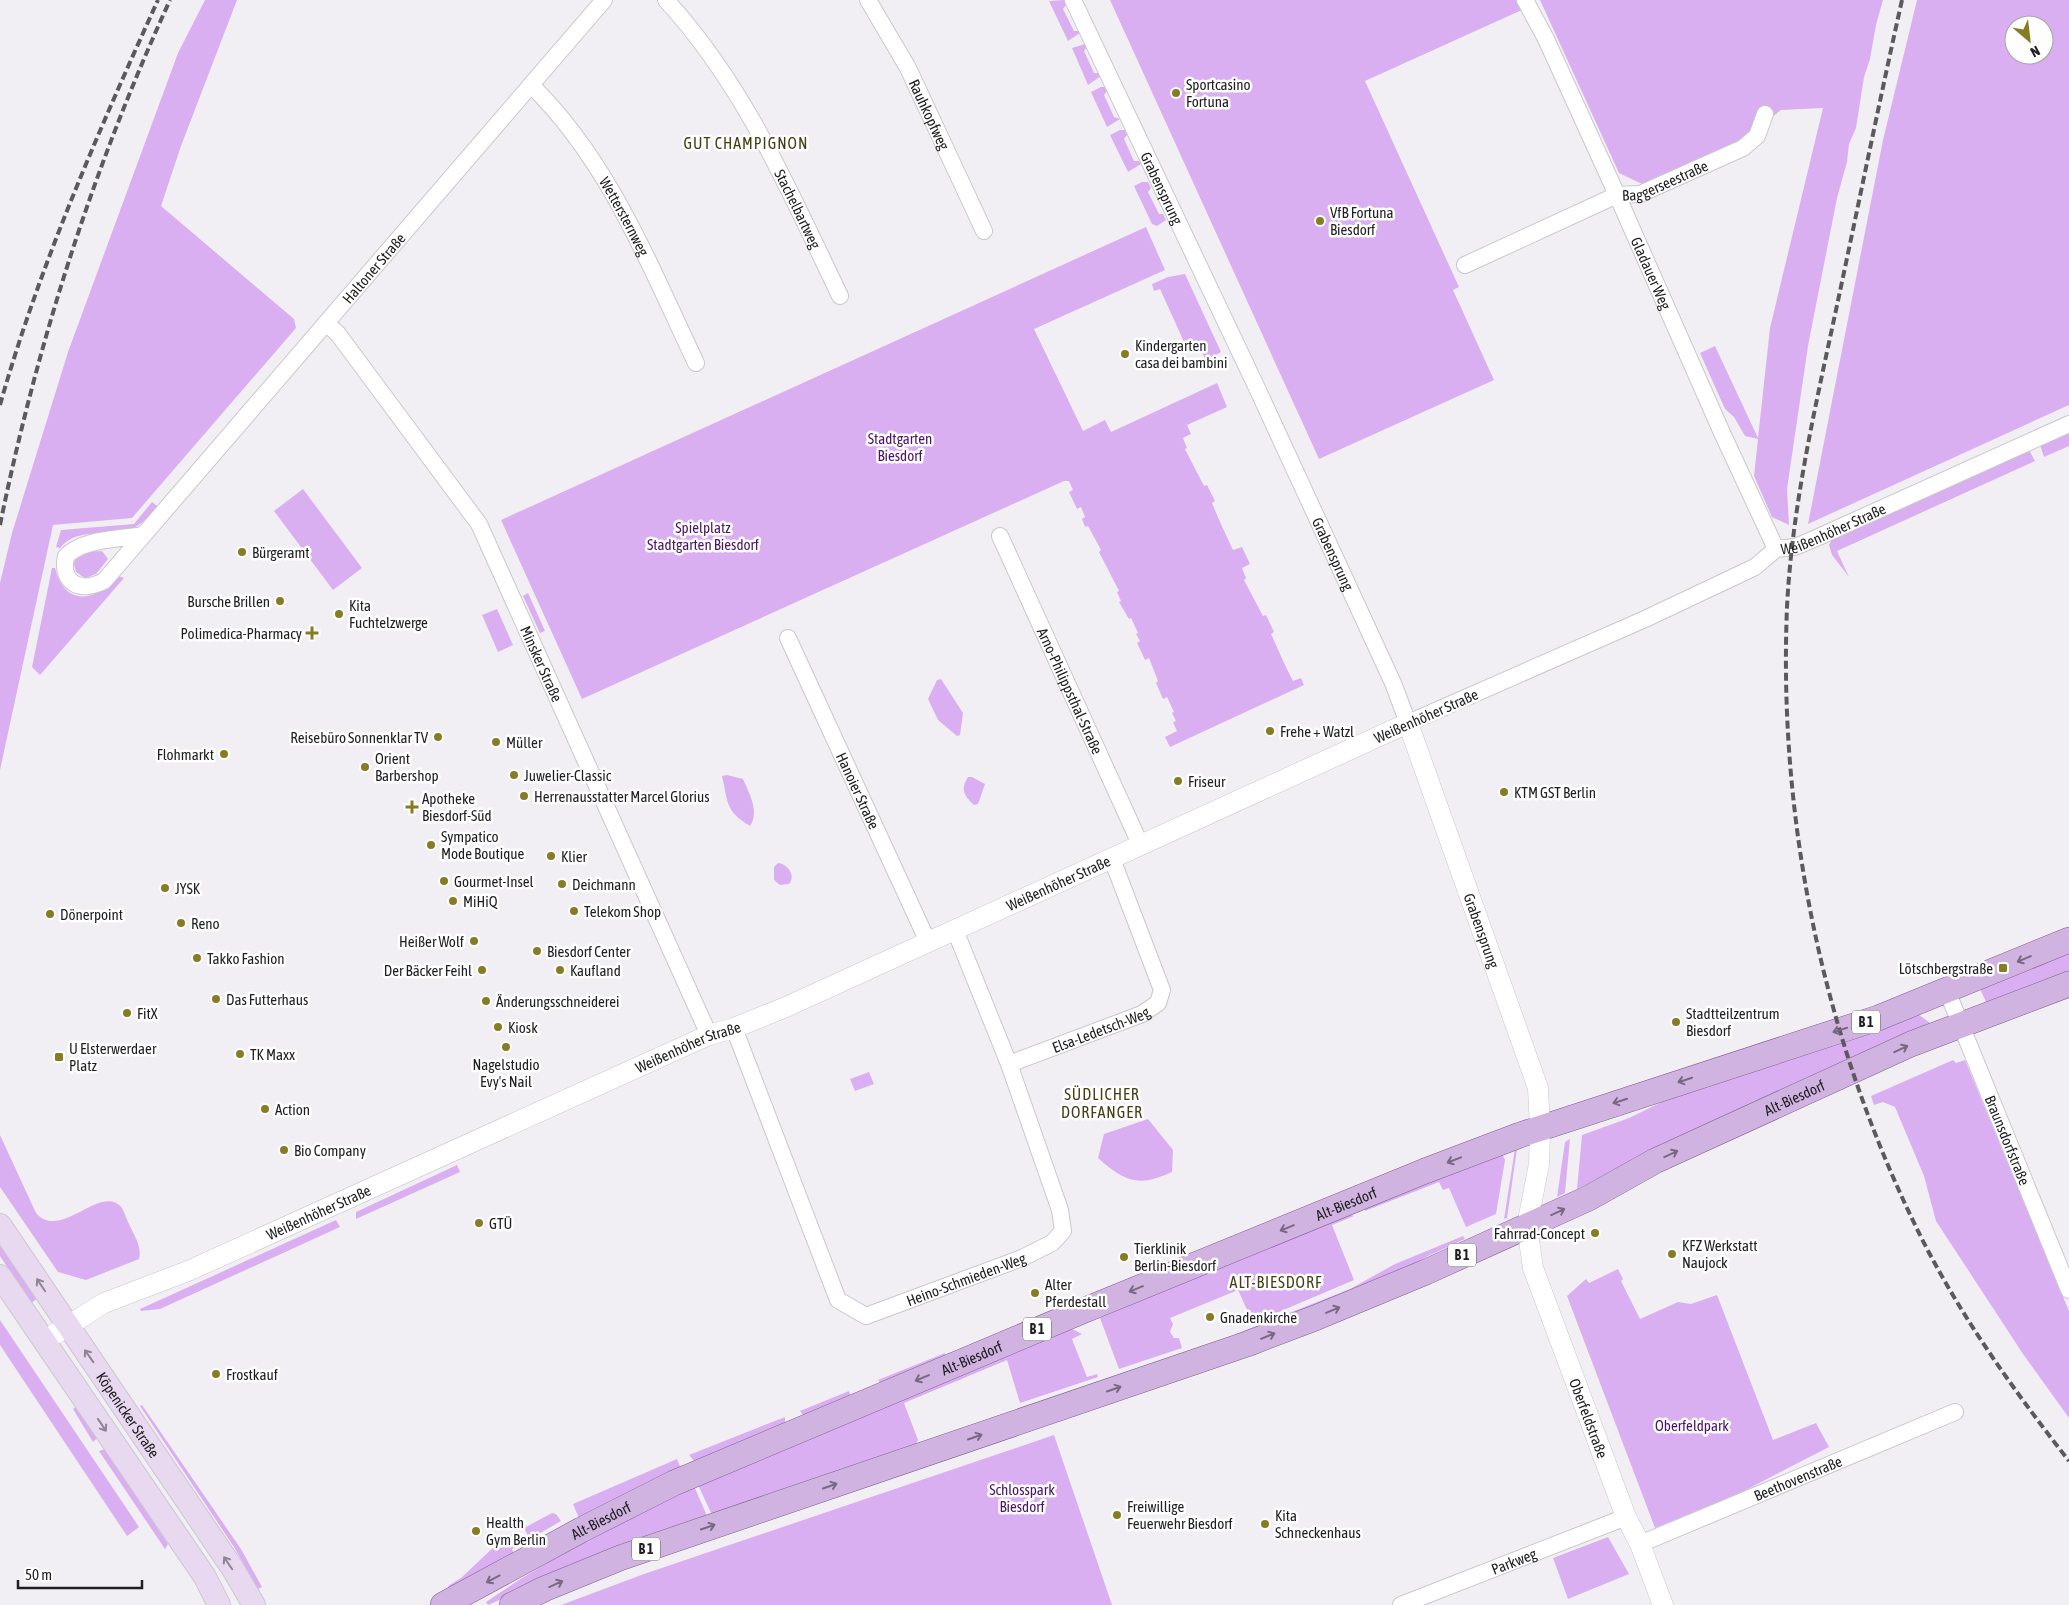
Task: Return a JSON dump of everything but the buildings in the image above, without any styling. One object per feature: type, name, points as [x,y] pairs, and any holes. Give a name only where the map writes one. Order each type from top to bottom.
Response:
[{"type":"main road","name":"Alt-Biesdorf","points":[[443,1605],[581,1530],[683,1479],[1063,1319],[1425,1171],[1540,1128],[1878,1018],[2069,940]]},
{"type":"main road","name":"Alt-Biesdorf","points":[[512,1605],[570,1578],[699,1530],[1247,1344],[1366,1297],[1589,1198],[1680,1150],[1911,1044],[2069,984]]},
{"type":"main road","name":"Köpenicker Straße","points":[[0,1225],[227,1561],[254,1605]]},
{"type":"main road","name":"Köpenicker Straße","points":[[0,1276],[205,1578],[219,1605]]},
{"type":"street","name":"Haltoner Straße","points":[[142,535],[90,543],[74,549],[66,556],[66,574],[73,583],[82,588],[94,586],[104,581],[604,0]]},
{"type":"street","name":"Stachelbartweg","points":[[666,0],[704,44],[737,92],[768,146],[840,296]]},
{"type":"street","name":"Rauhkopfweg","points":[[868,0],[908,68],[984,231]]},
{"type":"street","name":"Gladauer Weg","points":[[1525,0],[1546,39],[1776,549]]},
{"type":"street","name":"Grabensprung","points":[[1079,2],[1393,683],[1538,1088],[1540,1128]]},
{"type":"street","name":"Wettersternweg","points":[[531,85],[566,123],[608,184],[629,223],[696,362]]},
{"type":"street","name":"Baggerseestraße","points":[[1465,265],[1617,195],[1640,194],[1742,148],[1756,136],[1765,114]]},
{"type":"street","name":"Minsker Straße","points":[[326,323],[338,334],[479,524],[708,1035]]},
{"type":"street","name":"Weißenhöher Straße","points":[[44,1341],[104,1303],[188,1271],[708,1035],[734,1028],[786,1007],[1408,724],[1645,619],[1755,567],[1776,549],[1795,547],[1814,539],[2069,424]]},
{"type":"street","name":"Arno-Philippsthal-Straße","points":[[1000,536],[1141,846]]},
{"type":"street","name":"Hanoier Straße","points":[[788,638],[928,942]]},
{"type":"street","name":"Elsa-Ledetsch-Weg","points":[[1009,1064],[1142,1014],[1158,1004],[1162,990],[1112,859]]},
{"type":"street","name":"Heino-Schmieden-Weg","points":[[734,1028],[838,1300],[866,1316],[1022,1258],[1052,1243],[1063,1231],[1060,1210],[1009,1064],[955,930]]},
{"type":"street","name":"Braunsdorfstraße","points":[[1947,991],[2069,1290]]},
{"type":"street","points":[[1527,1226],[1539,1164],[1540,1128]]},
{"type":"street","name":"Oberfeldstraße","points":[[1527,1226],[1533,1268],[1626,1517],[1640,1544],[1663,1605]]},
{"type":"street","name":"Beethovenstraße","points":[[1640,1544],[1955,1412]]},
{"type":"street","name":"Parkweg","points":[[1401,1605],[1626,1517]]},
{"type":"green space","points":[[205,0],[237,0],[181,146],[161,206],[294,319],[296,328],[132,518],[53,525],[0,770],[0,583],[12,533],[68,352],[178,53]]},
{"type":"green space","points":[[1064,0],[1066,5],[1063,9],[1074,31],[1079,31],[1080,33],[1068,41],[1049,1]]},
{"type":"green space","name":"VfB Fortuna Biesdorf","points":[[1110,0],[1516,0],[1524,9],[1365,81],[1459,287],[1453,290],[1494,380],[1319,459]]},
{"type":"green space","points":[[1540,0],[1883,0],[1870,59],[1864,77],[1856,128],[1849,144],[1847,162],[1837,198],[1808,346],[1787,489],[1789,525],[1772,517],[1754,476],[1758,439],[1745,436],[1734,417],[1725,409],[1700,353],[1715,346],[1758,438],[1770,328],[1823,108],[1781,110],[1749,136],[1642,184],[1619,173]]},
{"type":"green space","points":[[1917,0],[2069,0],[2069,405],[1808,524],[1883,140]]},
{"type":"green space","points":[[1085,44],[1087,47],[1084,51],[1094,73],[1099,73],[1101,76],[1088,85],[1072,48]]},
{"type":"green space","points":[[1105,87],[1107,91],[1104,95],[1114,117],[1120,119],[1107,127],[1091,92]]},
{"type":"green space","points":[[1120,130],[1125,130],[1127,135],[1124,139],[1134,161],[1139,161],[1141,164],[1128,172],[1110,135]]},
{"type":"green space","points":[[1142,182],[1148,182],[1151,188],[1148,192],[1159,214],[1163,214],[1166,220],[1157,226],[1152,224],[1134,186]]},
{"type":"green space","name":"Stadtgarten Biesdorf","points":[[1146,227],[1165,270],[1034,329],[1083,431],[1105,420],[1111,432],[1217,383],[1227,407],[1187,425],[1191,434],[1183,438],[1187,448],[1185,449],[1204,486],[1207,485],[1215,501],[1212,503],[1233,550],[1242,547],[1250,564],[1242,568],[1246,578],[1244,580],[1263,616],[1266,615],[1274,632],[1271,634],[1293,681],[1301,678],[1304,685],[1170,747],[1165,737],[1177,731],[1173,722],[1176,721],[1172,713],[1174,712],[1167,697],[1163,699],[1149,658],[1145,660],[1137,643],[1140,641],[1136,634],[1138,633],[1131,618],[1129,619],[1119,602],[1121,601],[1117,592],[1119,591],[1099,552],[1101,550],[1088,526],[1085,527],[1082,519],[1085,517],[1081,507],[1077,509],[1069,492],[1073,490],[1069,481],[1064,481],[582,699],[501,520]]},
{"type":"green space","points":[[1185,274],[1221,352],[1206,361],[1200,348],[1189,353],[1160,289],[1154,291],[1152,284],[1168,277]]},
{"type":"green space","points":[[2069,431],[2069,446],[2044,457],[2040,445]]},
{"type":"green space","points":[[2029,450],[2035,461],[1837,551],[1849,577],[1832,555],[1829,545],[1832,539]]},
{"type":"green space","points":[[303,489],[362,568],[333,590],[274,511]]},
{"type":"green space","points":[[152,502],[157,506],[146,519],[131,529],[75,537],[67,541],[60,548],[56,547],[61,530],[134,524]]},
{"type":"green space","points":[[102,551],[108,559],[96,574],[85,578],[76,572],[74,564],[78,556],[89,552]]},
{"type":"green space","points":[[52,568],[55,568],[59,581],[73,595],[91,595],[110,585],[118,576],[124,578],[40,675],[32,667]]},
{"type":"green space","points":[[528,593],[545,631],[540,633],[523,596]]},
{"type":"green space","points":[[497,609],[513,645],[498,652],[482,615]]},
{"type":"green space","points":[[941,679],[963,713],[960,735],[957,736],[938,720],[928,699],[937,680]]},
{"type":"green space","points":[[727,775],[743,779],[754,809],[753,821],[750,826],[736,816],[729,805],[722,776]]},
{"type":"green space","points":[[968,777],[972,777],[985,784],[978,804],[974,805],[964,792],[964,785]]},
{"type":"green space","points":[[778,863],[790,871],[792,877],[789,884],[780,885],[774,880],[774,867]]},
{"type":"green space","points":[[2069,952],[2069,974],[1989,1008],[1980,989]]},
{"type":"green space","points":[[1918,1014],[1930,1023],[1927,1029],[1577,1189],[1582,1135],[1629,1118],[1668,1099]]},
{"type":"green space","points":[[1953,1060],[1956,1063],[1965,1060],[2069,1311],[2069,1418],[2023,1354],[1936,1221],[1924,1176],[1895,1107],[1883,1102],[1874,1105],[1871,1096]]},
{"type":"green space","points":[[869,1072],[874,1084],[855,1091],[850,1079]]},
{"type":"green space","points":[[1148,1119],[1173,1150],[1172,1172],[1150,1180],[1132,1180],[1116,1172],[1098,1158],[1104,1134]]},
{"type":"green space","points":[[0,1135],[36,1213],[46,1220],[57,1221],[103,1202],[113,1202],[122,1208],[136,1238],[140,1250],[139,1259],[86,1280],[58,1272],[0,1187]]},
{"type":"green space","points":[[1570,1139],[1565,1193],[1557,1197],[1565,1142]]},
{"type":"green space","points":[[1515,1149],[1517,1149],[1507,1218],[1504,1219]]},
{"type":"green space","points":[[1502,1153],[1505,1160],[1496,1214],[1466,1227],[1449,1188],[1443,1190],[1439,1182],[1365,1211],[1365,1208]]},
{"type":"green space","points":[[457,1165],[460,1172],[356,1219],[356,1212]]},
{"type":"green space","points":[[1348,1214],[1354,1216],[1332,1225],[1354,1280],[1253,1323],[1238,1290],[1170,1318],[1173,1324],[1170,1332],[1174,1338],[1179,1338],[1182,1348],[1119,1369],[1100,1318]]},
{"type":"green space","points":[[336,1220],[340,1227],[160,1309],[141,1311],[140,1309]]},
{"type":"green space","points":[[1463,1236],[1465,1239],[1428,1256],[1412,1266],[1230,1339],[1236,1334],[1350,1289],[1395,1264]]},
{"type":"green space","points":[[0,1240],[38,1298],[31,1303],[0,1256]]},
{"type":"green space","name":"Oberfeldpark","points":[[1618,1269],[1623,1279],[1621,1281],[1640,1319],[1678,1302],[1691,1304],[1717,1295],[1773,1440],[1816,1423],[1829,1447],[1740,1493],[1655,1528],[1567,1296],[1586,1279],[1589,1283]]},
{"type":"green space","points":[[0,1320],[139,1527],[127,1536],[0,1345]]},
{"type":"green space","points":[[1072,1329],[1082,1334],[1072,1339],[1087,1377],[1097,1374],[1098,1377],[1020,1403],[1007,1360],[904,1403],[918,1440],[914,1448],[713,1517],[698,1485]]},
{"type":"green space","points":[[945,1353],[946,1357],[882,1385],[878,1380]]},
{"type":"green space","points":[[849,1391],[851,1397],[805,1417],[800,1411]]},
{"type":"green space","points":[[142,1405],[241,1549],[262,1587],[258,1589],[234,1547],[140,1406]]},
{"type":"green space","points":[[76,1407],[97,1438],[93,1442],[73,1409]]},
{"type":"green space","points":[[785,1417],[785,1425],[695,1462],[689,1455]]},
{"type":"green space","name":"Schlosspark Biesdorf","points":[[1054,1435],[1112,1605],[561,1605],[644,1574]]},
{"type":"green space","points":[[105,1449],[168,1544],[165,1549],[99,1451]]},
{"type":"green space","points":[[677,1459],[681,1469],[579,1518],[573,1504]]},
{"type":"green space","points":[[694,1486],[708,1518],[573,1568],[488,1605],[486,1602],[536,1570],[614,1526]]},
{"type":"green space","points":[[552,1513],[556,1514],[561,1521],[530,1539],[524,1528]]},
{"type":"green space","points":[[518,1531],[524,1542],[512,1549],[514,1554],[450,1589],[448,1586],[461,1578],[497,1544]]},
{"type":"green space","points":[[1608,1537],[1629,1574],[1568,1599],[1553,1558]]},
{"type":"railway","points":[[0,405],[52,250],[92,149],[158,0]]},
{"type":"railway","points":[[0,525],[31,390],[70,258],[116,127],[170,0]]},
{"type":"railway","points":[[1902,0],[1820,384],[1805,458],[1794,532],[1787,607],[1786,689],[1791,771],[1800,853],[1815,934],[1835,1013],[1860,1092],[1889,1168],[1924,1243],[1973,1328],[2029,1409],[2069,1461]]},
{"type":"place","name":"Sportcasino Fortuna","points":[[1176,93]]},
{"type":"place","name":"VfB Fortuna Biesdorf","points":[[1320,221]]},
{"type":"place","name":"Kindergarten casa dei bambini","points":[[1125,354]]},
{"type":"place","name":"Bürgeramt","points":[[242,552]]},
{"type":"place","name":"Bursche Brillen","points":[[280,601]]},
{"type":"place","name":"Kita Fuchtelzwerge","points":[[339,614]]},
{"type":"place","name":"Polimedica-Pharmacy","points":[[312,633]]},
{"type":"place","name":"Frehe + Watzl","points":[[1270,731]]},
{"type":"place","name":"Reisebüro Sonnenklar TV","points":[[438,737]]},
{"type":"place","name":"Müller","points":[[496,742]]},
{"type":"place","name":"Flohmarkt","points":[[224,754]]},
{"type":"place","name":"Orient Barbershop","points":[[365,767]]},
{"type":"place","name":"Juwelier-Classic","points":[[514,775]]},
{"type":"place","name":"Friseur","points":[[1178,781]]},
{"type":"place","name":"KTM GST Berlin","points":[[1504,792]]},
{"type":"place","name":"Herrenausstatter Marcel Glorius","points":[[524,796]]},
{"type":"place","name":"Apotheke Biesdorf-Süd","points":[[412,807]]},
{"type":"place","name":"Sympatico Mode Boutique","points":[[431,845]]},
{"type":"place","name":"Klier","points":[[551,856]]},
{"type":"place","name":"Gourmet-Insel","points":[[444,881]]},
{"type":"place","name":"Deichmann","points":[[562,884]]},
{"type":"place","name":"JYSK","points":[[165,888]]},
{"type":"place","name":"MiHiQ","points":[[453,901]]},
{"type":"place","name":"Telekom Shop","points":[[574,911]]},
{"type":"place","name":"Dönerpoint","points":[[50,914]]},
{"type":"place","name":"Reno","points":[[181,923]]},
{"type":"place","name":"Heißer Wolf","points":[[474,941]]},
{"type":"place","name":"Biesdorf Center","points":[[537,951]]},
{"type":"place","name":"Takko Fashion","points":[[197,958]]},
{"type":"place","name":"Lötschbergstraße","points":[[2003,968]]},
{"type":"place","name":"Der Bäcker Feihl","points":[[482,970]]},
{"type":"place","name":"Kaufland","points":[[560,970]]},
{"type":"place","name":"Das Futterhaus","points":[[216,999]]},
{"type":"place","name":"Änderungsschneiderei","points":[[486,1001]]},
{"type":"place","name":"FitX","points":[[127,1013]]},
{"type":"place","name":"Stadtteilzentrum Biesdorf","points":[[1676,1022]]},
{"type":"place","name":"Kiosk","points":[[498,1027]]},
{"type":"place","name":"Nagelstudio Evy's Nail","points":[[506,1047]]},
{"type":"place","name":"TK Maxx","points":[[240,1054]]},
{"type":"place","name":"U Elsterwerdaer Platz","points":[[59,1057]]},
{"type":"place","name":"Action","points":[[265,1109]]},
{"type":"place","name":"Bio Company","points":[[284,1150]]},
{"type":"place","name":"GTÜ","points":[[479,1223]]},
{"type":"place","name":"Fahrrad-Concept","points":[[1595,1233]]},
{"type":"place","name":"KFZ Werkstatt Naujock","points":[[1672,1254]]},
{"type":"place","name":"Tierklinik Berlin-Biesdorf","points":[[1124,1257]]},
{"type":"place","name":"Alter Pferdestall","points":[[1035,1293]]},
{"type":"place","name":"Gnadenkirche","points":[[1210,1317]]},
{"type":"place","name":"Frostkauf","points":[[216,1374]]},
{"type":"place","name":"Freiwillige Feuerwehr Biesdorf","points":[[1117,1515]]},
{"type":"place","name":"Kita Schneckenhaus","points":[[1265,1524]]},
{"type":"place","name":"Health Gym Berlin","points":[[476,1531]]},
{"type":"district","name":"GUT CHAMPIGNON","points":[[746,143]]},
{"type":"district","name":"SÜDLICHER DORFANGER","points":[[1102,1103]]},
{"type":"district","name":"ALT-BIESDORF","points":[[1276,1282]]},
{"type":"park label","name":"Spielplatz Stadtgarten Biesdorf","points":[[703,536]]}]
